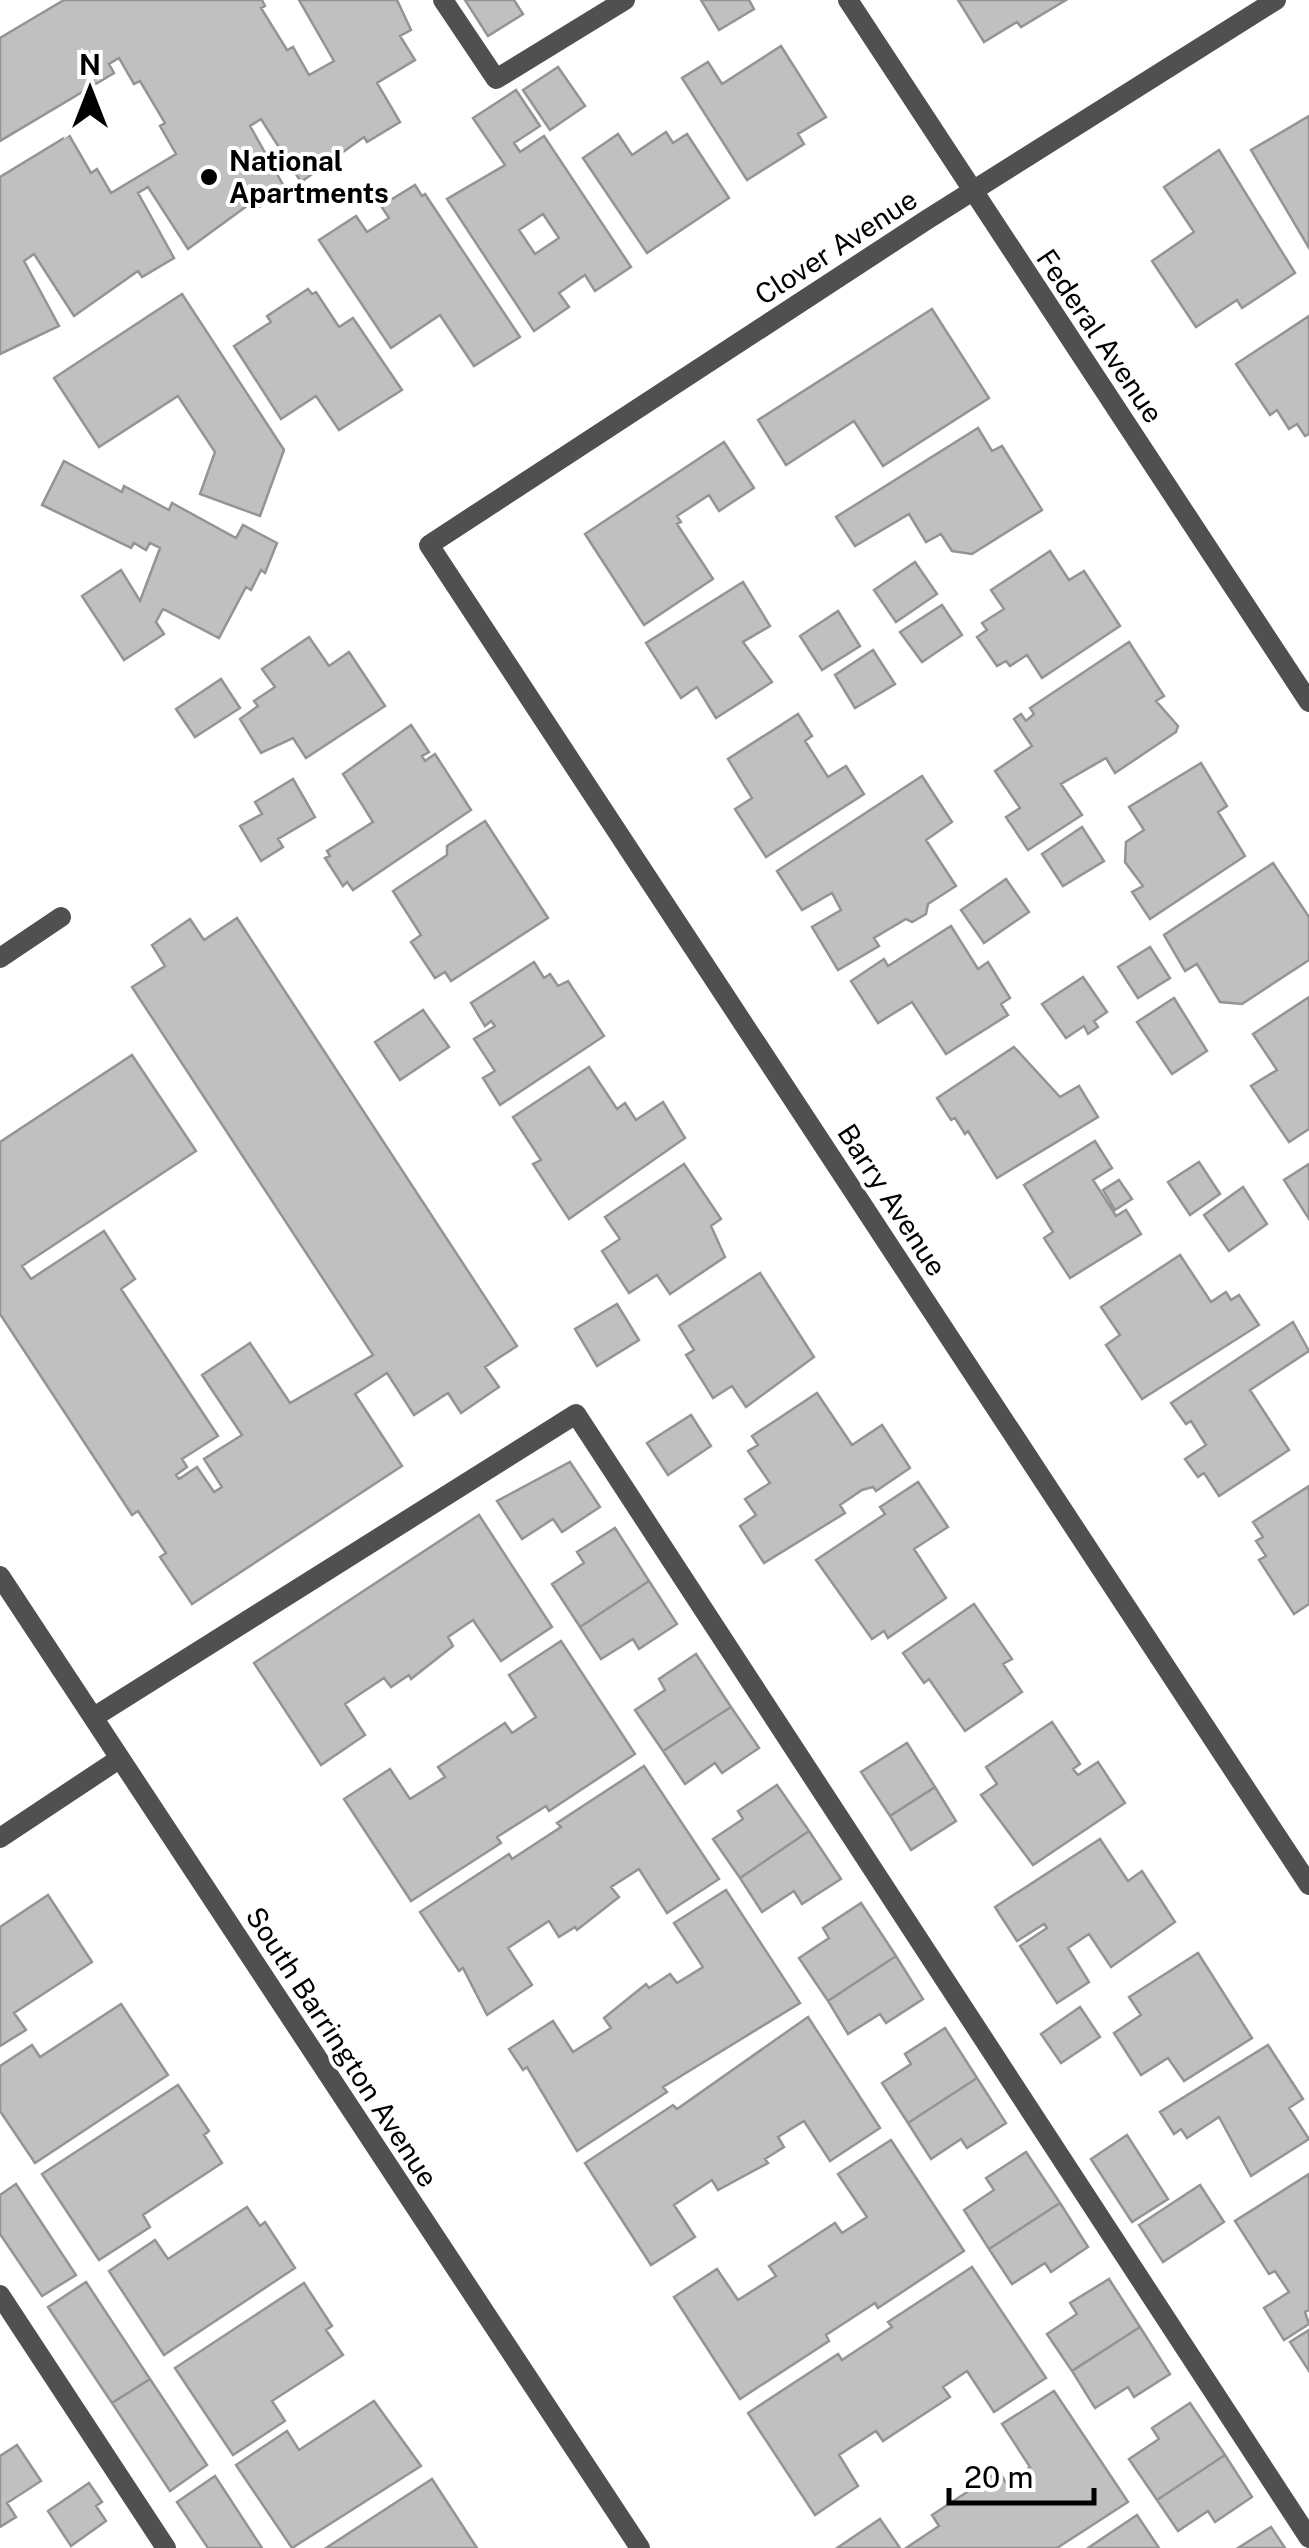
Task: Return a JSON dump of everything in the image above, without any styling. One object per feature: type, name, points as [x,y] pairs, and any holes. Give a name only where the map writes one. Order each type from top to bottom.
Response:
[{"type":"street","points":[[443,0],[496,79],[625,0]]},
{"type":"street","name":"Federal Avenue","points":[[848,0],[1309,702]]},
{"type":"street","name":"Clover Avenue","points":[[430,545],[972,192],[1276,0]]},
{"type":"street","name":"Barry Avenue","points":[[430,545],[1309,1885]]},
{"type":"street","points":[[0,958],[61,917]]},
{"type":"street","points":[[94,1717],[576,1414],[1309,2538]]},
{"type":"street","name":"South Barrington Avenue","points":[[0,1576],[640,2548]]},
{"type":"street","points":[[0,1838],[119,1759]]},
{"type":"street","points":[[0,2295],[166,2548]]},
{"type":"building","name":"National Apartments","points":[[64,0],[262,0],[265,6],[261,8],[287,50],[293,47],[309,75],[334,61],[299,0],[397,0],[411,30],[400,36],[415,60],[377,83],[400,122],[367,142],[364,137],[301,182],[261,119],[250,126],[286,190],[254,210],[251,203],[188,249],[148,187],[138,193],[174,258],[142,277],[138,271],[74,316],[34,254],[24,261],[59,326],[0,354],[0,177],[69,135],[91,173],[97,169],[111,193],[176,154],[160,126],[165,123],[140,81],[134,84],[119,58],[109,64],[114,73],[0,141],[0,38]]},
{"type":"building","points":[[465,0],[514,0],[523,14],[488,36]]},
{"type":"building","points":[[701,0],[749,0],[754,9],[719,30]]},
{"type":"building","points":[[958,0],[1066,0],[1021,27],[1017,22],[984,42]]},
{"type":"building","points":[[781,46],[826,117],[798,134],[804,144],[747,180],[682,78],[708,62],[722,84]]},
{"type":"building","points":[[558,67],[585,106],[550,130],[523,90]]},
{"type":"building","points":[[516,90],[540,126],[514,143],[520,152],[544,136],[631,267],[595,291],[585,275],[559,293],[569,307],[534,331],[447,199],[505,165],[473,118]],"holes":[[[543,214],[559,238],[535,254],[519,230]]]},
{"type":"building","points":[[1309,116],[1309,248],[1251,150]]},
{"type":"building","points":[[666,132],[673,143],[687,134],[729,198],[647,253],[583,158],[618,134],[632,155]]},
{"type":"building","points":[[1219,150],[1295,273],[1242,308],[1237,300],[1196,327],[1152,261],[1194,232],[1164,187]]},
{"type":"building","points":[[415,185],[422,196],[425,194],[520,337],[474,366],[440,315],[391,348],[319,240],[356,216],[367,232],[389,218],[381,206]]},
{"type":"building","points":[[308,289],[312,294],[316,292],[339,327],[353,318],[402,390],[339,430],[316,396],[281,419],[234,346],[271,322],[267,316]]},
{"type":"building","points":[[182,294],[284,450],[260,516],[200,494],[215,452],[178,396],[99,447],[54,378]]},
{"type":"building","points":[[932,309],[989,398],[883,466],[854,421],[786,465],[758,420]]},
{"type":"building","points":[[1309,316],[1309,434],[1305,436],[1297,424],[1289,429],[1277,410],[1270,415],[1236,364]]},
{"type":"building","points":[[978,428],[992,451],[1002,446],[1042,510],[972,554],[952,551],[941,534],[926,542],[909,514],[855,546],[836,517]]},
{"type":"building","points":[[724,442],[754,488],[719,511],[709,495],[677,516],[681,522],[677,524],[713,579],[644,625],[585,534]]},
{"type":"building","points":[[64,461],[122,492],[124,486],[169,510],[172,503],[236,538],[243,525],[277,543],[265,573],[261,570],[251,590],[246,587],[219,638],[163,609],[156,622],[164,634],[124,660],[82,596],[121,570],[140,601],[160,548],[150,543],[146,550],[134,543],[131,548],[42,505]]},
{"type":"building","points":[[1050,551],[1069,580],[1084,571],[1120,626],[1042,678],[1027,655],[1010,666],[1006,661],[997,666],[977,637],[987,630],[982,623],[1004,609],[991,590]]},
{"type":"building","points":[[915,562],[937,594],[896,622],[874,590]]},
{"type":"building","points":[[743,582],[770,626],[743,642],[772,682],[716,718],[697,687],[681,698],[646,643]]},
{"type":"building","points":[[942,605],[962,635],[922,662],[900,632]]},
{"type":"building","points":[[838,611],[860,646],[822,670],[800,636]]},
{"type":"building","points":[[309,637],[329,666],[349,652],[385,706],[306,758],[293,738],[261,753],[240,719],[258,706],[254,701],[275,687],[262,669]]},
{"type":"building","points":[[1129,642],[1164,696],[1156,701],[1178,726],[1176,732],[1115,773],[1106,758],[1061,784],[1082,815],[1028,850],[1006,817],[1020,808],[995,771],[1032,746],[1014,719],[1021,714],[1026,721],[1034,714],[1030,708]]},
{"type":"building","points":[[873,650],[895,684],[855,708],[835,675]]},
{"type":"building","points":[[221,679],[240,708],[195,737],[176,709]]},
{"type":"building","points":[[798,714],[812,736],[805,741],[828,777],[846,766],[864,794],[766,857],[735,809],[752,798],[728,759]]},
{"type":"building","points":[[411,725],[429,752],[422,756],[425,761],[435,754],[471,810],[353,890],[347,882],[343,886],[325,858],[330,856],[327,851],[373,822],[343,774]]},
{"type":"building","points":[[1201,763],[1227,806],[1218,812],[1245,856],[1150,919],[1132,892],[1143,886],[1125,862],[1126,842],[1144,830],[1129,807]]},
{"type":"building","points":[[922,776],[952,822],[926,840],[956,886],[928,904],[926,914],[912,922],[906,919],[874,938],[879,946],[838,970],[812,927],[841,910],[832,893],[802,910],[777,871]]},
{"type":"building","points":[[293,779],[315,817],[278,839],[283,847],[261,861],[240,826],[262,814],[255,802]]},
{"type":"building","points":[[485,821],[548,918],[451,981],[445,972],[435,978],[411,942],[421,935],[393,891],[447,855],[447,846]]},
{"type":"building","points":[[1082,827],[1104,861],[1063,886],[1042,854]]},
{"type":"building","points":[[1273,863],[1309,917],[1309,960],[1242,1004],[1220,1002],[1197,964],[1185,971],[1164,935]]},
{"type":"building","points":[[1006,879],[1029,912],[984,943],[961,910]]},
{"type":"building","points":[[237,918],[517,1346],[485,1367],[499,1387],[461,1413],[448,1393],[414,1415],[387,1373],[355,1394],[402,1466],[192,1604],[160,1557],[166,1553],[138,1511],[132,1515],[0,1314],[0,1142],[132,1055],[196,1151],[22,1266],[31,1279],[104,1231],[135,1279],[121,1289],[218,1436],[182,1459],[187,1467],[176,1475],[179,1479],[197,1467],[214,1492],[222,1487],[204,1459],[242,1435],[202,1375],[250,1343],[290,1403],[373,1355],[132,987],[165,966],[152,945],[190,919],[204,940]]},
{"type":"building","points":[[951,926],[978,969],[988,962],[1010,998],[1001,1004],[1008,1015],[946,1054],[912,1002],[878,1023],[851,981],[884,959],[888,966]]},
{"type":"building","points":[[1150,947],[1170,978],[1138,998],[1118,967]]},
{"type":"building","points":[[534,962],[544,978],[550,974],[558,986],[568,981],[604,1036],[500,1105],[483,1078],[495,1071],[474,1039],[495,1026],[491,1021],[485,1026],[471,1003]]},
{"type":"building","points":[[1083,977],[1107,1012],[1094,1021],[1098,1027],[1088,1034],[1084,1026],[1066,1038],[1042,1004]]},
{"type":"building","points":[[1309,997],[1309,1129],[1289,1142],[1251,1086],[1277,1070],[1253,1034]]},
{"type":"building","points":[[1174,998],[1207,1051],[1172,1074],[1137,1022]]},
{"type":"building","points":[[423,1010],[449,1047],[400,1080],[375,1042]]},
{"type":"building","points":[[1014,1047],[1060,1097],[1079,1086],[1098,1117],[997,1178],[968,1131],[965,1134],[955,1118],[951,1120],[937,1098]]},
{"type":"building","points":[[589,1067],[617,1109],[625,1103],[636,1120],[663,1102],[685,1138],[569,1219],[533,1164],[541,1160],[513,1117]]},
{"type":"building","points":[[1095,1141],[1112,1168],[1093,1180],[1116,1216],[1126,1210],[1141,1234],[1070,1278],[1044,1238],[1053,1232],[1024,1185]]},
{"type":"building","points":[[1199,1162],[1220,1194],[1190,1215],[1168,1182]]},
{"type":"building","points":[[684,1164],[721,1219],[711,1226],[725,1257],[670,1294],[657,1275],[629,1293],[602,1251],[620,1239],[605,1217]]},
{"type":"building","points":[[1309,1164],[1309,1219],[1284,1180]]},
{"type":"building","points":[[1119,1180],[1132,1199],[1115,1210],[1103,1190]]},
{"type":"building","points":[[1243,1187],[1267,1224],[1229,1251],[1204,1215]]},
{"type":"building","points":[[1180,1255],[1211,1302],[1226,1292],[1231,1300],[1239,1295],[1259,1325],[1142,1399],[1106,1345],[1120,1335],[1101,1307]]},
{"type":"building","points":[[760,1273],[814,1357],[746,1407],[732,1386],[713,1398],[686,1355],[694,1350],[679,1326]]},
{"type":"building","points":[[617,1304],[639,1340],[597,1366],[575,1329]]},
{"type":"building","points":[[1293,1322],[1309,1351],[1250,1390],[1289,1450],[1219,1496],[1204,1473],[1198,1477],[1185,1459],[1206,1445],[1191,1421],[1186,1424],[1171,1403]]},
{"type":"building","points":[[817,1393],[852,1445],[882,1425],[910,1468],[876,1491],[873,1487],[862,1490],[840,1505],[845,1513],[764,1563],[740,1526],[756,1515],[745,1499],[770,1483],[748,1451],[758,1445],[752,1436]]},
{"type":"building","points":[[691,1415],[711,1446],[668,1475],[647,1443]]},
{"type":"building","points":[[570,1462],[600,1507],[562,1532],[553,1519],[522,1539],[497,1501]]},
{"type":"building","points":[[918,1482],[948,1527],[914,1549],[946,1598],[888,1638],[884,1631],[872,1639],[816,1560],[885,1514],[880,1507]]},
{"type":"building","points":[[1309,1486],[1309,1604],[1294,1614],[1259,1560],[1266,1556],[1256,1541],[1263,1537],[1253,1522]]},
{"type":"building","points":[[479,1515],[552,1627],[501,1661],[473,1620],[448,1637],[453,1646],[411,1679],[409,1675],[391,1687],[384,1678],[345,1704],[365,1735],[321,1765],[254,1663]]},
{"type":"building","points":[[615,1528],[649,1581],[580,1627],[552,1584],[584,1563],[577,1552]]},
{"type":"building","points":[[649,1581],[677,1624],[639,1649],[633,1639],[601,1659],[580,1627]]},
{"type":"building","points":[[974,1604],[1012,1659],[1003,1664],[1022,1692],[965,1731],[929,1679],[924,1683],[903,1653]]},
{"type":"building","points":[[561,1641],[635,1754],[549,1811],[546,1806],[497,1837],[501,1843],[411,1901],[344,1799],[390,1769],[410,1799],[445,1777],[438,1767],[505,1723],[512,1733],[536,1717],[509,1675]]},
{"type":"building","points":[[696,1654],[731,1707],[663,1751],[635,1710],[665,1690],[659,1679]]},
{"type":"building","points":[[731,1707],[759,1748],[722,1773],[715,1763],[685,1784],[663,1751]]},
{"type":"building","points":[[1052,1722],[1080,1764],[1073,1769],[1078,1775],[1098,1762],[1125,1803],[1033,1865],[981,1795],[997,1784],[986,1767]]},
{"type":"building","points":[[907,1743],[935,1787],[890,1816],[861,1772]]},
{"type":"building","points":[[644,1766],[719,1879],[667,1913],[639,1869],[611,1887],[619,1897],[577,1930],[575,1927],[559,1937],[549,1921],[508,1948],[532,1985],[487,2015],[463,1968],[459,1971],[420,1912],[509,1854],[512,1859],[561,1827],[557,1823]]},
{"type":"building","points":[[777,1785],[809,1831],[740,1878],[713,1839],[743,1819],[738,1811]]},
{"type":"building","points":[[935,1787],[956,1821],[911,1850],[890,1816]]},
{"type":"building","points":[[809,1831],[841,1879],[802,1904],[794,1891],[762,1912],[740,1878]]},
{"type":"building","points":[[1100,1839],[1128,1881],[1142,1871],[1175,1922],[1111,1967],[1089,1934],[1068,1948],[1089,1982],[1057,2003],[1020,1946],[1047,1928],[1044,1924],[1017,1941],[995,1907]]},
{"type":"building","points":[[726,1890],[800,2003],[663,2087],[667,2092],[577,2151],[527,2067],[523,2070],[509,2049],[553,2021],[573,2052],[611,2028],[604,2018],[646,1984],[649,1988],[670,1974],[677,1983],[703,1967],[674,1923]]},
{"type":"building","points":[[48,1895],[92,1962],[14,2013],[26,2030],[0,2046],[0,1927]]},
{"type":"building","points":[[861,1903],[896,1956],[828,2001],[799,1958],[829,1938],[823,1928]]},
{"type":"building","points":[[1198,1953],[1252,2038],[1184,2081],[1168,2058],[1141,2075],[1114,2033],[1141,2015],[1129,1997]]},
{"type":"building","points":[[896,1956],[923,1999],[886,2023],[880,2014],[848,2034],[828,2001]]},
{"type":"building","points":[[121,2004],[168,2075],[35,2163],[0,2111],[0,2066],[32,2045],[40,2057]]},
{"type":"building","points":[[1080,2007],[1100,2037],[1061,2063],[1041,2034]]},
{"type":"building","points":[[808,2017],[880,2128],[830,2161],[804,2121],[778,2137],[784,2147],[765,2159],[768,2163],[718,2190],[712,2180],[674,2205],[695,2237],[651,2265],[585,2163],[673,2105],[677,2109]]},
{"type":"building","points":[[945,2028],[977,2078],[908,2123],[882,2083],[911,2064],[905,2054]]},
{"type":"building","points":[[1268,2045],[1303,2099],[1289,2108],[1309,2139],[1251,2176],[1219,2117],[1187,2138],[1181,2129],[1174,2134],[1160,2112]]},
{"type":"building","points":[[977,2078],[1006,2123],[967,2148],[961,2139],[931,2159],[908,2123]]},
{"type":"building","points":[[178,2085],[209,2131],[204,2135],[222,2163],[143,2215],[150,2227],[99,2260],[42,2174]]},
{"type":"building","points":[[1127,2135],[1168,2199],[1132,2222],[1091,2159]]},
{"type":"building","points":[[891,2140],[964,2251],[878,2308],[875,2303],[826,2335],[829,2341],[740,2399],[674,2297],[717,2269],[738,2300],[776,2276],[769,2266],[835,2223],[842,2233],[867,2217],[838,2174]]},
{"type":"building","points":[[1026,2152],[1060,2203],[989,2249],[964,2210],[994,2190],[986,2178]]},
{"type":"building","points":[[1309,2174],[1309,2310],[1305,2312],[1309,2324],[1284,2340],[1264,2308],[1289,2292],[1275,2271],[1269,2274],[1235,2221]]},
{"type":"building","points":[[16,2184],[76,2275],[42,2296],[0,2234],[0,2195]]},
{"type":"building","points":[[1200,2185],[1224,2222],[1163,2262],[1139,2225]]},
{"type":"building","points":[[1060,2203],[1088,2247],[1051,2272],[1045,2263],[1012,2284],[989,2249]]},
{"type":"building","points":[[247,2207],[260,2226],[265,2222],[295,2268],[164,2355],[109,2271],[155,2240],[168,2259]]},
{"type":"building","points":[[972,2267],[1046,2378],[994,2412],[967,2371],[943,2387],[950,2397],[883,2441],[876,2431],[839,2455],[858,2486],[815,2515],[748,2413],[838,2354],[842,2360],[892,2327],[888,2322]]},
{"type":"building","points":[[1109,2279],[1140,2327],[1072,2371],[1047,2334],[1077,2314],[1070,2303]]},
{"type":"building","points":[[86,2282],[150,2379],[112,2403],[48,2307]]},
{"type":"building","points":[[304,2283],[332,2326],[326,2330],[343,2355],[272,2401],[285,2421],[233,2455],[175,2368]]},
{"type":"building","points":[[1140,2327],[1170,2374],[1134,2397],[1128,2387],[1095,2408],[1072,2371]]},
{"type":"building","points":[[1309,2330],[1309,2371],[1290,2342]]},
{"type":"building","points":[[150,2379],[207,2465],[170,2491],[112,2403]]},
{"type":"building","points":[[1054,2391],[1128,2502],[1057,2548],[906,2548],[939,2526],[932,2515],[999,2471],[1006,2483],[1030,2467],[1002,2424]]},
{"type":"building","points":[[374,2401],[421,2466],[292,2548],[236,2465],[287,2431],[299,2450]]},
{"type":"building","points":[[1190,2403],[1225,2455],[1157,2500],[1129,2459],[1159,2439],[1152,2428]]},
{"type":"building","points":[[17,2445],[41,2481],[7,2503],[16,2517],[0,2527],[0,2456]]},
{"type":"building","points":[[1225,2455],[1252,2497],[1215,2522],[1208,2511],[1178,2531],[1157,2500]]},
{"type":"building","points":[[215,2476],[262,2548],[208,2548],[177,2502]]},
{"type":"building","points":[[432,2479],[477,2548],[326,2548]]},
{"type":"building","points":[[89,2483],[102,2502],[96,2506],[106,2521],[71,2546],[48,2511]]},
{"type":"building","points":[[1137,2515],[1159,2548],[1088,2548]]},
{"type":"building","points":[[880,2519],[900,2548],[837,2548]]},
{"type":"building","points":[[1271,2527],[1285,2548],[1238,2548]]},
{"type":"place","name":"National Apartments","points":[[209,177]]}]
